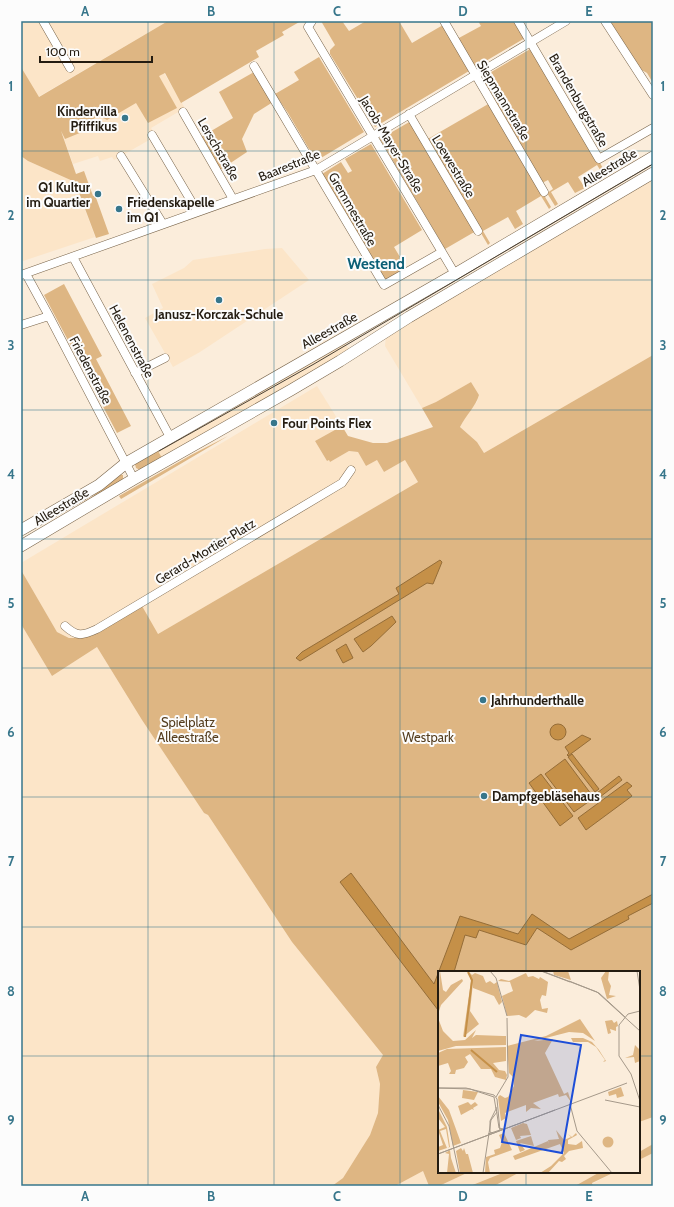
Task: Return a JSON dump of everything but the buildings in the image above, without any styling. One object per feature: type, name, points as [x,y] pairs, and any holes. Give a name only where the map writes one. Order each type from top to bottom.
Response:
[{"type":"main road","name":"Alleestraße","points":[[21,530],[99,485],[126,463],[170,437],[455,274],[653,157]]},
{"type":"main road","name":"Alleestraße","points":[[21,546],[134,479],[291,390],[409,317],[653,173]]},
{"type":"street","points":[[43,21],[70,68]]},
{"type":"street","name":"Siepmannstraße","points":[[444,21],[544,192]]},
{"type":"street","name":"Brandenburgstraße","points":[[518,21],[599,159],[653,128]]},
{"type":"street","name":"Baarestraße","points":[[23,275],[197,211],[316,170],[566,21]]},
{"type":"street","points":[[605,21],[653,95]]},
{"type":"street","name":"Jacob-Mayer-Straße","points":[[310,24],[373,136],[455,274]]},
{"type":"street","name":"Gremmestraße","points":[[254,66],[384,286],[442,252]]},
{"type":"street","name":"Lerschstraße","points":[[183,112],[233,199]]},
{"type":"street","name":"Loewestraße","points":[[409,114],[478,231]]},
{"type":"street","points":[[152,134],[197,211]]},
{"type":"street","points":[[121,156],[163,224]]},
{"type":"street","name":"Helenenstraße","points":[[73,257],[170,437]]},
{"type":"street","name":"Friedenstraße","points":[[23,275],[49,316],[134,479]]},
{"type":"street","points":[[21,325],[49,316]]},
{"type":"street","points":[[136,373],[164,358]]},
{"type":"street","name":"Gerard-Mortier-Platz","points":[[65,626],[72,633],[78,634],[97,629],[342,483],[351,470]]},
{"type":"shaded area","points":[[21,21],[168,21],[38,97],[21,67]]},
{"type":"shaded area","name":"Kindervilla Pfiffikus","points":[[164,73],[185,108],[151,128],[154,133],[151,139],[114,160],[112,157],[100,161],[98,156],[73,164],[61,130]]},
{"type":"shaded area","points":[[21,156],[28,161],[75,182],[95,237],[23,261],[21,258]]},
{"type":"shaded area","points":[[653,177],[653,355],[484,453],[477,442],[460,427],[468,412],[477,402],[479,395],[471,382],[436,402],[422,408],[385,346],[386,335]]},
{"type":"shaded area","name":"Janusz-Korczak-Schule","points":[[282,248],[309,280],[200,352],[173,367],[145,318],[163,308],[152,284],[184,268],[193,260],[265,249]]},
{"type":"shaded area","points":[[344,342],[349,351],[162,458],[157,449]]},
{"type":"shaded area","points":[[317,386],[342,426],[315,441],[327,461],[329,460],[330,462],[349,451],[358,452],[366,466],[377,460],[384,472],[405,460],[418,482],[158,634],[69,638],[57,632],[21,570],[21,563]]},
{"type":"shaded area","points":[[440,560],[442,562],[433,584],[427,583],[300,661],[296,658],[302,652],[399,594],[396,588]]},
{"type":"shaded area","points":[[392,616],[396,622],[363,652],[354,639]]},
{"type":"shaded area","points":[[21,624],[52,676],[97,647],[142,720],[204,813],[208,815],[292,942],[383,1055],[376,1067],[380,1084],[378,1113],[370,1135],[343,1178],[332,1186],[21,1186]]},
{"type":"shaded area","points":[[346,644],[353,658],[343,663],[336,650]]},
{"type":"shaded area","points":[[558,724],[565,729],[566,732],[561,739],[558,740],[551,735],[550,732],[555,725]]},
{"type":"shaded area","points":[[582,735],[591,739],[568,756],[567,755],[569,753],[565,747]]},
{"type":"shaded area","points":[[572,754],[599,789],[595,792],[568,757]]},
{"type":"shaded area","points":[[565,759],[594,798],[574,812],[545,774]]},
{"type":"shaded area","points":[[541,774],[573,816],[560,826],[529,783]]},
{"type":"shaded area","points":[[619,776],[622,780],[600,797],[597,793]]},
{"type":"shaded area","points":[[627,782],[632,786],[627,790],[632,796],[586,830],[578,818]]},
{"type":"shaded area","points":[[351,873],[434,984],[438,974],[438,1010],[340,882]]},
{"type":"shaded area","points":[[653,894],[653,903],[628,916],[629,919],[571,950],[537,928],[526,945],[479,930],[476,938],[465,935],[454,971],[439,971],[460,916],[518,934],[532,914],[569,939]]},
{"type":"shaded area","points":[[653,1103],[653,1144],[640,1151],[640,1108]]},
{"type":"shaded area","points":[[653,1153],[653,1186],[593,1186],[592,1184],[613,1173],[640,1173],[640,1160]]},
{"type":"shaded area","points":[[423,1171],[429,1186],[395,1186]]},
{"type":"shaded area","points":[[467,1173],[502,1173],[470,1186],[439,1186]]},
{"type":"shaded area","points":[[518,1173],[598,1173],[575,1186],[494,1186]]},
{"type":"green space","points":[[168,21],[301,21],[282,32],[284,35],[256,51],[259,57],[181,103],[165,73],[159,76],[177,108],[148,123],[136,103],[107,120],[100,117],[96,118],[91,123],[92,128],[65,139],[61,131],[76,174],[84,171],[93,196],[95,195],[109,234],[96,238],[75,182],[28,161],[21,156],[21,67],[39,97]]},
{"type":"green space","points":[[321,21],[342,21],[349,31],[366,21],[399,21],[412,43],[443,25],[469,71],[375,127],[330,54],[330,50],[335,45]]},
{"type":"green space","points":[[478,21],[516,21],[525,38],[474,68],[457,39],[481,26]]},
{"type":"green space","points":[[609,21],[653,21],[653,83],[647,73],[640,69]]},
{"type":"green space","points":[[532,48],[607,175],[604,176],[597,165],[578,177],[585,188],[575,193],[568,182],[551,192],[558,204],[555,206],[547,193],[553,189],[548,180],[542,183],[481,78]]},
{"type":"green space","points":[[319,57],[364,132],[316,161],[275,94],[299,80],[294,72]]},
{"type":"green space","points":[[254,72],[273,102],[254,114],[242,139],[247,152],[220,170],[201,137],[233,118],[219,92]]},
{"type":"green space","points":[[490,103],[551,207],[549,209],[541,196],[516,211],[523,224],[515,229],[508,217],[483,231],[490,243],[488,245],[426,140]]},
{"type":"green space","points":[[411,121],[476,231],[445,249],[380,139]]},
{"type":"green space","points":[[371,144],[422,230],[394,247],[407,271],[385,284],[322,174],[341,162],[348,173],[352,171],[345,159]]},
{"type":"green space","points":[[64,284],[102,356],[96,359],[131,426],[117,433],[44,295]]},
{"type":"green space","name":"Westpark","points":[[653,355],[653,1117],[640,1122],[640,971],[438,971],[438,1173],[467,1173],[439,1186],[429,1186],[423,1171],[395,1186],[332,1186],[343,1178],[370,1135],[378,1113],[380,1084],[376,1067],[383,1055],[292,942],[208,815],[204,813],[142,720],[97,647],[52,676],[21,624],[21,570],[57,632],[69,638],[80,638],[142,606],[158,634],[418,482],[405,460],[384,472],[377,460],[366,466],[358,452],[349,451],[330,462],[329,460],[327,461],[315,441],[342,426],[348,436],[373,443],[387,443],[433,427],[422,408],[436,402],[471,382],[479,395],[476,403],[460,427],[477,442],[484,453]]},
{"type":"green space","points":[[228,436],[121,499],[119,496],[191,455]]},
{"type":"green space","points":[[157,449],[162,458],[140,470],[136,468],[135,464]]},
{"type":"green space","points":[[118,474],[123,475],[123,481],[82,504],[93,496]]},
{"type":"green space","points":[[653,1144],[653,1153],[640,1160],[640,1151]]},
{"type":"green space","points":[[502,1173],[518,1173],[494,1186],[470,1186]]},
{"type":"green space","points":[[598,1173],[613,1173],[592,1183],[593,1186],[575,1186]]},
{"type":"tram line","points":[[159,451],[314,364],[653,164]]},
{"type":"place","name":"Kindervilla Pfiffikus","points":[[125,118]]},
{"type":"place","name":"Q1 Kultur im Quartier","points":[[98,194]]},
{"type":"place","name":"Friedenskapelle im Q1","points":[[119,209]]},
{"type":"place","name":"Janusz-Korczak-Schule","points":[[219,300]]},
{"type":"place","name":"Four Points Flex","points":[[274,423]]},
{"type":"place","name":"Jahrhunderthalle","points":[[483,700]]},
{"type":"place","name":"Dampfgebläsehaus","points":[[484,796]]},
{"type":"district","name":"Westend","points":[[376,264]]},
{"type":"park label","name":"Spielplatz Alleestraße","points":[[188,730]]}]
